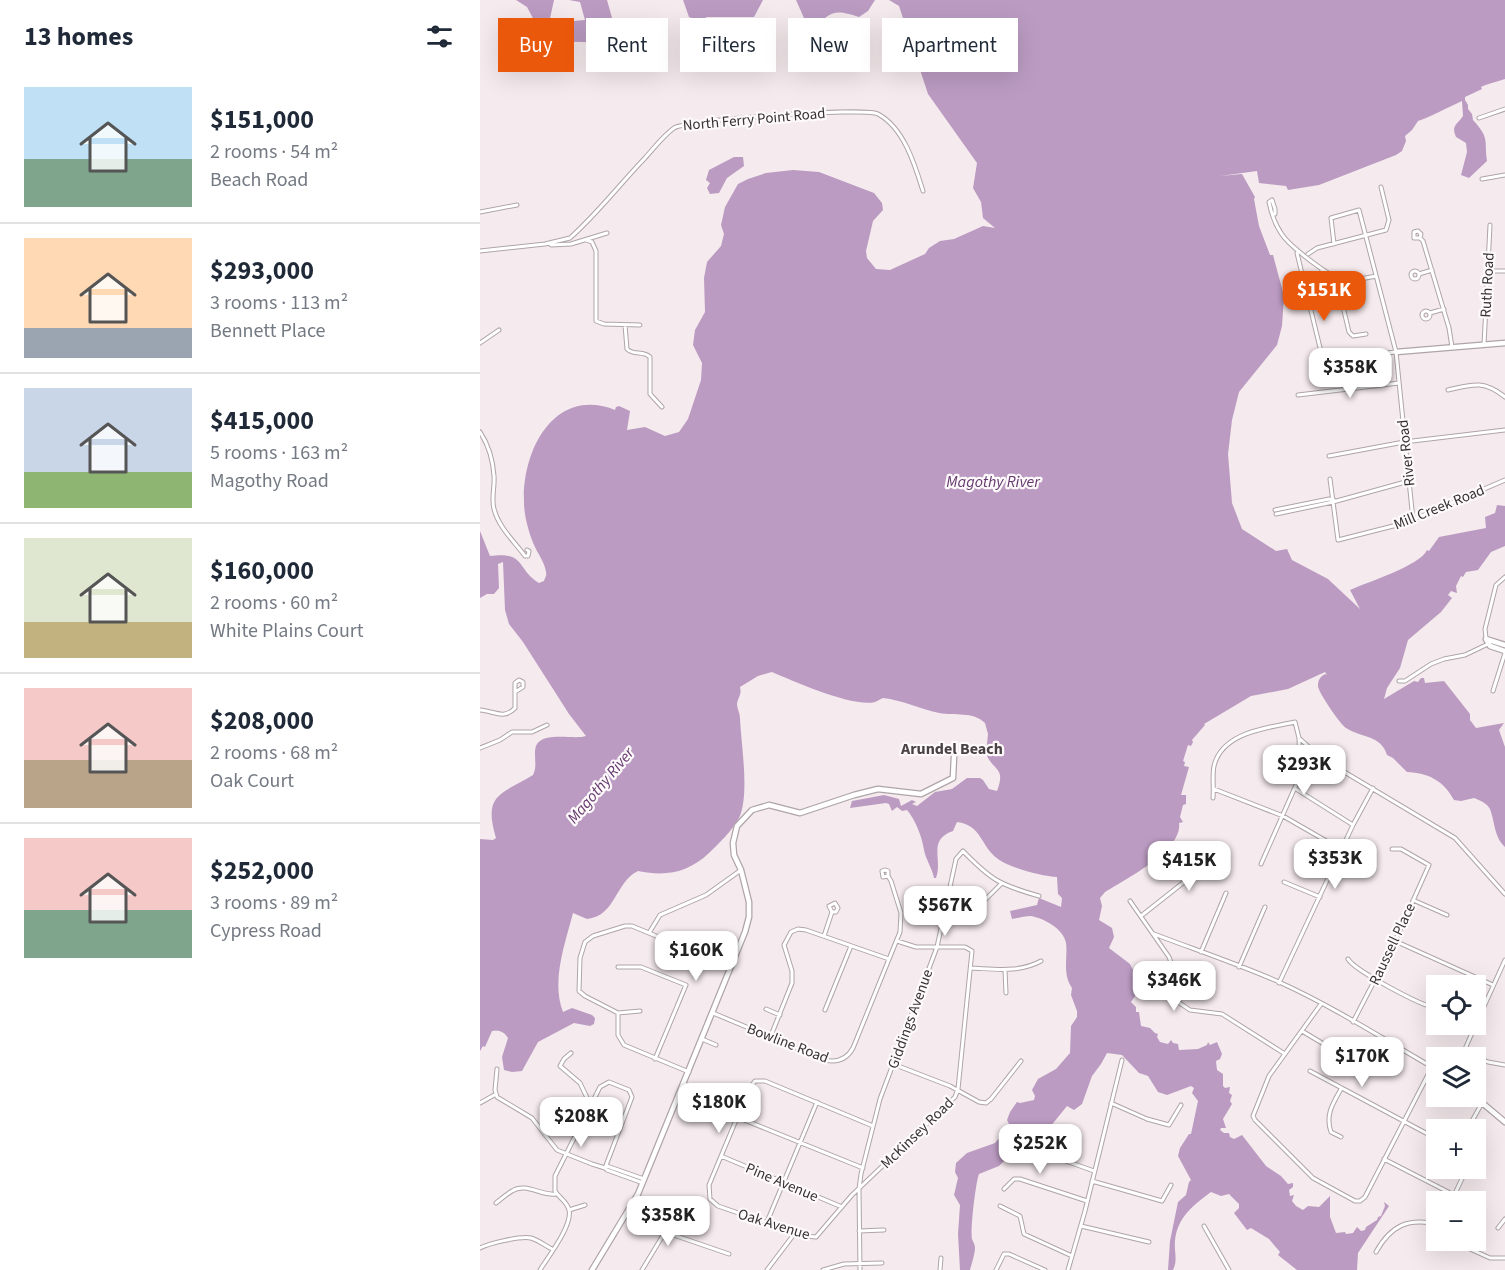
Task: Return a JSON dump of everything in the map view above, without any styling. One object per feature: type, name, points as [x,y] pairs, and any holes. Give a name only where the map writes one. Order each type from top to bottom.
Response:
[{"type":"street","points":[[1479,118],[1505,108]]},
{"type":"street","name":"North Ferry Point Road","points":[[480,251],[545,244],[570,238],[675,126],[721,120],[870,111],[878,114],[897,130],[923,191]]},
{"type":"street","points":[[1482,179],[1505,175]]},
{"type":"street","points":[[1308,254],[1317,248],[1386,230],[1389,223],[1381,187]]},
{"type":"street","points":[[480,212],[518,205]]},
{"type":"street","name":"River Road","points":[[1334,244],[1331,218],[1359,210],[1396,352],[1413,520]]},
{"type":"street","points":[[1274,216],[1281,233],[1322,269],[1342,280],[1360,280],[1376,276]]},
{"type":"street","name":"Ruth Road","points":[[1484,345],[1490,225]]},
{"type":"street","points":[[545,244],[571,244],[607,233]]},
{"type":"street","points":[[1420,238],[1444,309],[1452,348]]},
{"type":"street","points":[[586,240],[592,242],[596,251],[596,321],[600,324],[640,325]]},
{"type":"street","points":[[1297,254],[1323,360],[1505,343]]},
{"type":"street","points":[[1322,269],[1320,279],[1327,309]]},
{"type":"street","points":[[1419,274],[1432,270]]},
{"type":"street","points":[[1487,271],[1505,271]]},
{"type":"street","points":[[1342,280],[1340,291],[1349,332],[1353,336],[1366,334]]},
{"type":"street","points":[[1430,314],[1444,309]]},
{"type":"street","points":[[625,325],[627,349],[633,353],[643,353],[650,357],[650,394],[662,407]]},
{"type":"street","points":[[480,343],[499,330]]},
{"type":"street","points":[[1298,395],[1399,383]]},
{"type":"street","points":[[1448,390],[1483,384],[1505,397]]},
{"type":"street","points":[[1329,456],[1404,442],[1505,430]]},
{"type":"street","points":[[480,432],[485,440],[494,477],[492,502],[495,512],[506,534],[528,556],[529,551],[527,550]]},
{"type":"street","points":[[1330,479],[1334,500]]},
{"type":"street","name":"Mill Creek Road","points":[[1334,500],[1338,540],[1413,520],[1505,480]]},
{"type":"street","points":[[1276,512],[1409,481]]},
{"type":"street","points":[[1493,690],[1505,652],[1487,641],[1485,629],[1496,585],[1505,577]]},
{"type":"street","points":[[1399,681],[1405,681],[1431,664],[1465,655],[1487,641],[1505,645]]},
{"type":"street","points":[[480,710],[498,715],[511,713],[515,708],[515,692]]},
{"type":"street","points":[[1214,798],[1214,768],[1217,756],[1227,745],[1238,737],[1295,722],[1299,738],[1300,776],[1261,864]]},
{"type":"street","points":[[480,748],[512,732],[532,732],[547,725]]},
{"type":"street","points":[[1299,738],[1321,758],[1455,838],[1505,894]]},
{"type":"street","points":[[592,1270],[644,1181],[745,932],[750,909],[741,870],[734,855],[734,835],[740,822],[752,810],[769,805],[800,813],[854,795],[884,788],[921,794],[953,778],[954,756]]},
{"type":"street","points":[[1279,982],[1353,825],[1373,788]]},
{"type":"street","points":[[1214,789],[1283,816],[1342,850]]},
{"type":"street","points":[[1296,789],[1353,825]]},
{"type":"street","points":[[1141,916],[1198,871],[1206,863],[1213,849]]},
{"type":"street","name":"Raussell Place","points":[[1353,1022],[1395,940],[1429,865],[1401,849],[1392,849]]},
{"type":"street","name":"Giddings Avenue","points":[[859,1189],[879,1103],[936,947],[955,863],[963,851],[985,873],[1001,884]]},
{"type":"street","points":[[649,933],[660,915],[706,895],[741,870]]},
{"type":"street","name":"Bowline Road","points":[[713,1013],[825,1060],[835,1061],[845,1058],[853,1048],[901,926],[901,913],[888,876]]},
{"type":"street","points":[[1284,882],[1320,897]]},
{"type":"street","points":[[944,912],[975,910],[1001,884],[1039,896]]},
{"type":"street","points":[[1201,952],[1226,893]]},
{"type":"street","points":[[1413,900],[1447,915]]},
{"type":"street","points":[[1130,901],[1169,957],[1173,968],[1176,994],[1183,1006],[1190,1010],[1222,1014],[1285,1054]]},
{"type":"street","points":[[1239,967],[1265,907]]},
{"type":"street","points":[[824,936],[832,912]]},
{"type":"street","points":[[640,1011],[618,1013],[579,991],[577,984],[580,961],[584,944],[589,938],[628,925],[731,967]]},
{"type":"street","points":[[770,1038],[793,981],[785,947],[786,939],[791,932],[800,929],[889,958]]},
{"type":"street","points":[[1154,934],[1279,982],[1426,1063]]},
{"type":"street","points":[[1395,940],[1493,985]]},
{"type":"street","points":[[897,941],[913,947],[936,947]]},
{"type":"street","points":[[825,1010],[852,946]]},
{"type":"street","name":"McKinsey Road","points":[[859,1189],[953,1100],[958,1089],[973,953],[968,947],[936,947]]},
{"type":"street","points":[[1348,959],[1351,964],[1376,979],[1426,1005]]},
{"type":"street","points":[[1486,1001],[1505,960]]},
{"type":"street","points":[[971,968],[1005,970],[1028,967],[1041,961]]},
{"type":"street","points":[[618,968],[629,966],[643,968],[686,985],[655,1059]]},
{"type":"street","points":[[1005,970],[1006,993]]},
{"type":"street","points":[[1321,1004],[1264,1084],[1262,1096],[1254,1111],[1255,1120],[1313,1178],[1355,1201],[1360,1201],[1365,1197],[1403,1122],[1426,1083]]},
{"type":"street","points":[[766,1010],[780,1015]]},
{"type":"street","points":[[618,1013],[618,1035],[622,1044],[689,1072]]},
{"type":"street","points":[[1302,1030],[1332,1049]]},
{"type":"street","points":[[702,1039],[716,1045]]},
{"type":"street","points":[[571,1053],[560,1066],[580,1083],[591,1104]]},
{"type":"street","points":[[1068,1270],[1122,1060]]},
{"type":"street","points":[[893,1064],[958,1089],[979,1102],[986,1102],[1020,1061]]},
{"type":"street","points":[[1486,1061],[1505,1065]]},
{"type":"street","points":[[497,1069],[496,1094],[500,1099],[533,1119],[553,1146],[566,1154],[607,1170],[644,1181]]},
{"type":"street","points":[[1310,1071],[1426,1134]]},
{"type":"street","points":[[721,1156],[749,1089],[755,1082],[765,1081],[873,1125]]},
{"type":"street","points":[[540,1270],[567,1225],[569,1210],[565,1202],[556,1194],[554,1179],[600,1087],[606,1083],[626,1089],[632,1095],[631,1103],[605,1168]]},
{"type":"street","points":[[684,1084],[698,1090]]},
{"type":"street","points":[[1341,1089],[1329,1111],[1328,1118],[1331,1132],[1341,1137]]},
{"type":"street","points":[[480,1103],[496,1094]]},
{"type":"street","points":[[766,1223],[817,1102]]},
{"type":"street","points":[[1111,1103],[1147,1119],[1169,1125],[1180,1105]]},
{"type":"street","points":[[1486,1106],[1505,1122]]},
{"type":"street","points":[[737,1117],[863,1168]]},
{"type":"street","points":[[1049,1155],[1094,1171]]},
{"type":"street","name":"Oak Avenue","points":[[721,1156],[709,1185],[709,1197],[718,1206],[809,1237],[816,1237],[859,1189]]},
{"type":"street","name":"Pine Avenue","points":[[721,1156],[842,1207]]},
{"type":"street","points":[[1384,1159],[1446,1191]]},
{"type":"street","points":[[1004,1189],[1014,1179],[1020,1179],[1087,1201]]},
{"type":"street","points":[[1092,1181],[1162,1201],[1171,1185]]},
{"type":"street","points":[[496,1203],[520,1188],[556,1194]]},
{"type":"street","points":[[859,1189],[860,1270]]},
{"type":"street","points":[[569,1210],[585,1205]]},
{"type":"street","points":[[1000,1206],[1020,1216],[1024,1234],[1072,1256]]},
{"type":"street","points":[[642,1270],[665,1232],[672,1214]]},
{"type":"street","points":[[1498,1228],[1505,1219]]},
{"type":"street","points":[[1376,1251],[1383,1239],[1399,1226],[1420,1221],[1426,1222]]},
{"type":"street","points":[[1081,1226],[1149,1242]]},
{"type":"street","points":[[1204,1226],[1229,1270]]},
{"type":"street","points":[[859,1231],[884,1230]]},
{"type":"street","points":[[665,1232],[729,1254]]},
{"type":"street","points":[[767,1270],[795,1233]]},
{"type":"street","points":[[480,1247],[527,1238],[534,1239],[552,1249]]},
{"type":"street","points":[[1474,1251],[1490,1258],[1505,1258]]},
{"type":"street","points":[[996,1270],[1004,1254],[1009,1254],[1045,1270]]},
{"type":"street","points":[[940,1270],[941,1258]]},
{"type":"street","points":[[823,1270],[838,1265],[882,1263]]},
{"type":"water","points":[[516,0],[554,0],[550,18],[533,18],[527,7]]},
{"type":"water","points":[[569,0],[607,0],[612,18],[586,18],[586,42],[574,42],[574,21],[585,20],[580,2]]},
{"type":"water","points":[[683,0],[763,0],[754,17],[689,17]]},
{"type":"water","points":[[796,0],[875,0],[868,11],[859,17],[833,13],[825,18],[804,18]]},
{"type":"water","name":"Magothy River","points":[[889,0],[1505,0],[1505,79],[1483,86],[1482,89],[1465,97],[1473,120],[1484,136],[1487,161],[1469,178],[1461,175],[1467,152],[1466,143],[1456,137],[1454,130],[1455,125],[1463,116],[1462,101],[1418,121],[1405,136],[1406,141],[1402,151],[1396,155],[1319,185],[1288,190],[1286,186],[1259,183],[1257,171],[1220,176],[1242,174],[1255,197],[1259,226],[1270,255],[1273,255],[1284,296],[1282,326],[1277,345],[1239,392],[1232,420],[1228,454],[1232,503],[1242,529],[1276,551],[1287,549],[1292,560],[1328,579],[1360,609],[1350,590],[1393,573],[1415,561],[1427,550],[1429,551],[1439,537],[1486,528],[1485,517],[1495,513],[1497,505],[1505,506],[1505,546],[1491,552],[1478,570],[1466,572],[1463,577],[1461,576],[1456,586],[1457,593],[1451,591],[1448,595],[1452,598],[1441,612],[1408,640],[1400,668],[1387,688],[1384,699],[1414,681],[1418,682],[1421,678],[1424,678],[1425,683],[1444,681],[1470,714],[1470,720],[1476,728],[1504,723],[1499,730],[1505,747],[1505,847],[1497,834],[1490,809],[1485,803],[1474,798],[1454,800],[1445,787],[1434,779],[1422,774],[1407,772],[1387,755],[1376,740],[1346,728],[1319,689],[1319,680],[1323,675],[1327,675],[1325,672],[1288,689],[1251,696],[1204,724],[1192,740],[1191,746],[1188,745],[1183,761],[1184,766],[1189,767],[1181,795],[1186,795],[1186,804],[1183,805],[1180,817],[1183,822],[1179,823],[1178,833],[1162,854],[1105,892],[1100,898],[1102,906],[1099,920],[1112,928],[1114,937],[1109,948],[1130,964],[1134,972],[1143,971],[1144,981],[1136,984],[1135,996],[1131,1002],[1136,1007],[1136,1012],[1139,1012],[1141,1026],[1150,1028],[1158,1034],[1160,1042],[1168,1044],[1171,1040],[1178,1044],[1179,1050],[1198,1049],[1207,1045],[1208,1042],[1210,1045],[1217,1042],[1222,1054],[1216,1061],[1217,1070],[1223,1074],[1223,1086],[1230,1087],[1229,1093],[1232,1095],[1230,1101],[1232,1104],[1223,1119],[1226,1128],[1220,1130],[1229,1133],[1234,1139],[1242,1135],[1266,1166],[1288,1184],[1293,1183],[1293,1187],[1289,1190],[1290,1196],[1294,1195],[1292,1201],[1296,1206],[1303,1210],[1308,1206],[1319,1207],[1330,1196],[1330,1217],[1336,1233],[1353,1233],[1357,1227],[1361,1231],[1365,1230],[1381,1216],[1385,1206],[1384,1202],[1389,1206],[1358,1253],[1357,1270],[1297,1270],[1278,1255],[1280,1252],[1269,1239],[1251,1228],[1247,1230],[1234,1213],[1239,1208],[1239,1204],[1229,1194],[1221,1196],[1211,1192],[1192,1207],[1179,1225],[1175,1241],[1176,1259],[1173,1270],[1168,1270],[1170,1241],[1178,1202],[1186,1195],[1191,1180],[1178,1156],[1180,1148],[1191,1134],[1198,1101],[1192,1093],[1194,1088],[1191,1086],[1167,1095],[1158,1092],[1148,1076],[1139,1073],[1122,1055],[1107,1053],[1092,1076],[1082,1104],[1074,1110],[1067,1106],[1050,1127],[1034,1141],[1016,1149],[999,1166],[979,1174],[972,1226],[974,1253],[970,1270],[960,1270],[958,1234],[960,1205],[954,1195],[958,1178],[955,1172],[956,1163],[967,1153],[995,1143],[1010,1126],[1007,1120],[1017,1102],[1034,1100],[1032,1090],[1038,1079],[1056,1069],[1070,1053],[1071,1026],[1077,1017],[1077,1011],[1067,977],[1064,938],[1057,929],[1041,919],[1031,916],[1012,919],[1010,911],[1037,905],[1039,898],[1061,907],[1062,898],[1058,894],[1057,877],[1026,871],[1003,862],[992,854],[971,827],[957,822],[953,831],[940,839],[937,851],[938,871],[934,878],[918,829],[907,810],[902,811],[897,807],[892,811],[886,803],[850,808],[852,801],[884,795],[899,799],[901,806],[912,800],[916,802],[912,804],[917,806],[935,792],[952,789],[967,778],[980,778],[989,789],[997,791],[1000,773],[986,754],[988,734],[985,723],[969,715],[939,713],[883,698],[865,703],[839,698],[772,672],[758,676],[740,687],[737,704],[743,755],[744,796],[739,818],[733,828],[694,865],[668,873],[638,871],[630,876],[610,905],[597,917],[587,919],[573,913],[560,962],[558,988],[560,1000],[563,1012],[572,1008],[592,1015],[595,1018],[594,1024],[590,1026],[574,1023],[538,1042],[522,1071],[504,1070],[502,1057],[508,1038],[497,1030],[492,1031],[485,1047],[483,1046],[480,1051],[480,839],[493,840],[496,838],[493,804],[503,792],[533,775],[535,749],[539,741],[552,737],[586,736],[509,624],[505,610],[503,562],[498,564],[499,588],[494,594],[487,594],[480,598],[480,531],[490,556],[510,556],[519,562],[532,578],[539,583],[544,581],[545,569],[529,531],[524,502],[529,463],[536,444],[546,428],[559,415],[575,407],[593,405],[615,410],[619,406],[630,411],[627,430],[645,427],[665,436],[679,432],[688,419],[701,380],[702,363],[693,345],[695,330],[705,312],[704,278],[707,262],[721,246],[724,234],[721,225],[725,207],[738,184],[766,173],[793,170],[819,172],[874,193],[882,203],[883,210],[873,221],[866,251],[867,258],[876,269],[890,270],[925,254],[929,248],[940,241],[954,239],[983,226],[995,228],[983,218],[981,202],[973,188],[977,163],[928,94],[921,72],[1018,72],[1018,18],[903,18],[899,6]]},
{"type":"water","points":[[734,157],[743,157],[744,166],[727,178],[719,193],[710,194],[707,188],[710,183],[706,180],[709,170]]},
{"type":"district","name":"Arundel Beach","points":[[952,748]]}]
